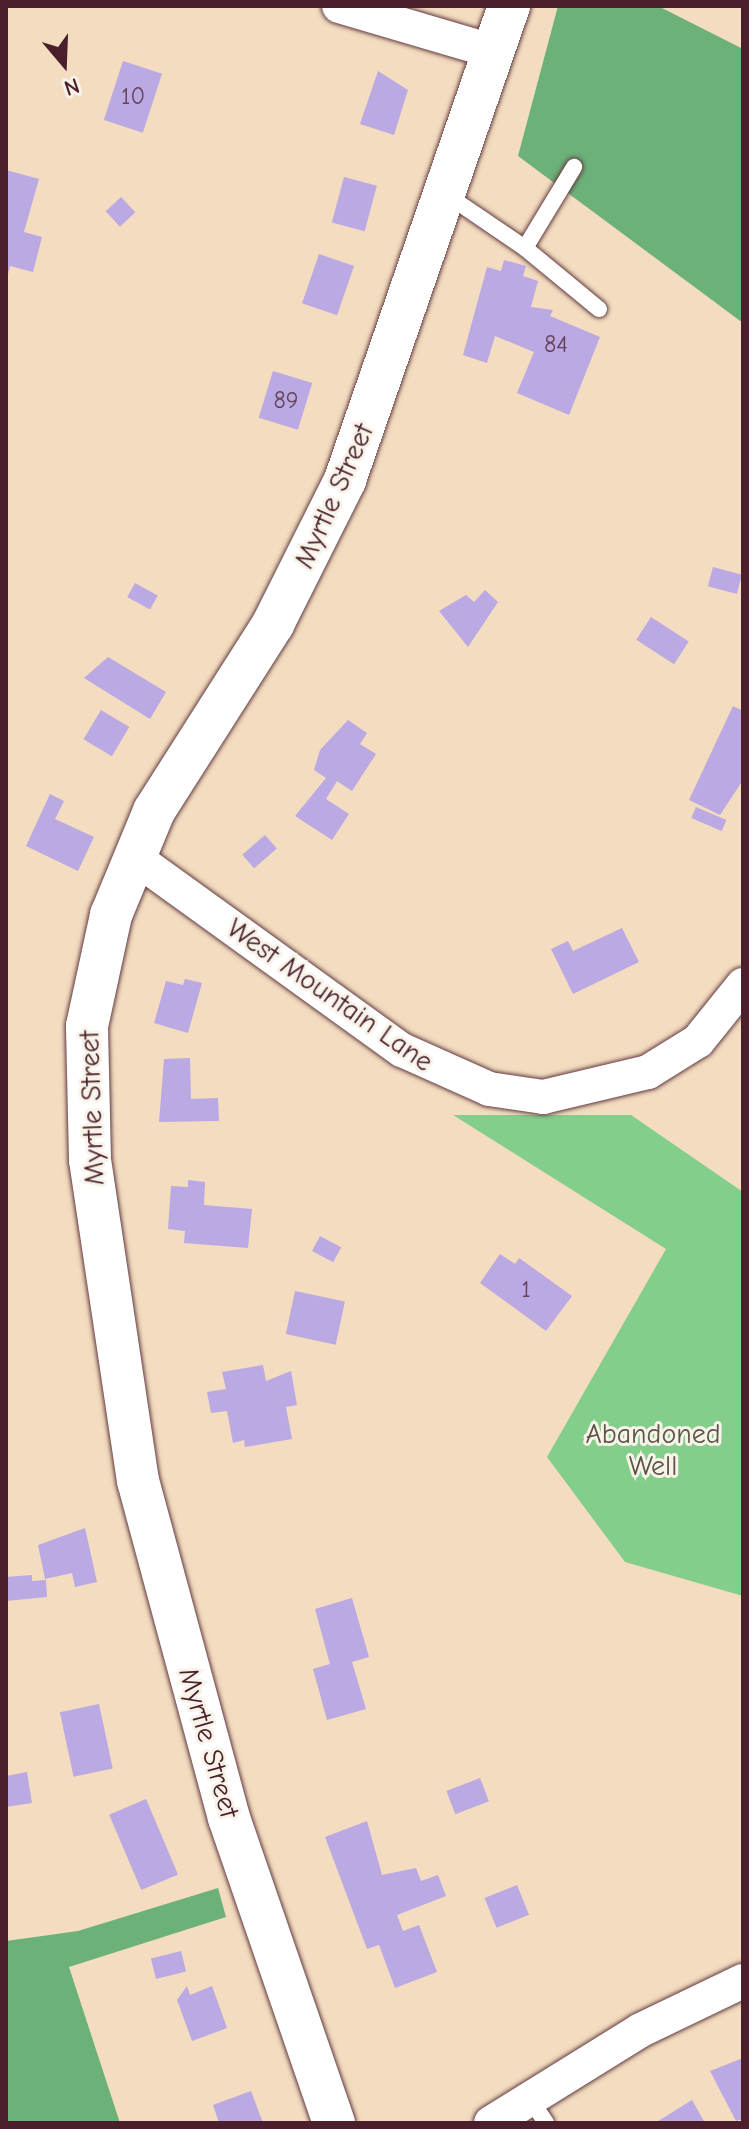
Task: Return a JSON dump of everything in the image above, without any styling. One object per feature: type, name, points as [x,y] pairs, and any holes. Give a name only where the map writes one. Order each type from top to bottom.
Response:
[{"type":"street","points":[[339,6],[492,51]]},
{"type":"street","name":"Myrtle Street","points":[[334,2123],[229,1818],[138,1481],[113,1349],[90,1160],[87,1026],[111,915],[154,811],[310,557],[371,412],[509,6]]},
{"type":"street","name":"West Mountain Lane","points":[[134,857],[402,1050],[489,1089],[543,1097],[648,1072],[698,1041],[743,985]]},
{"type":"street","points":[[491,2123],[538,2111],[654,2023],[743,1981]]},
{"type":"lane","points":[[525,248],[574,167]]},
{"type":"lane","points":[[447,195],[525,248],[599,309]]},
{"type":"green space","points":[[558,6],[658,6],[743,49],[743,323],[518,156]]},
{"type":"green space","name":"Abandoned Well","points":[[453,1115],[631,1115],[743,1192],[743,1596],[625,1562],[547,1457],[666,1249]]},
{"type":"green space","points":[[218,1888],[226,1917],[69,1967],[120,2123],[6,2123],[6,1941],[78,1931]]},
{"type":"building","points":[[123,61],[162,74],[143,133],[104,120]]},
{"type":"building","points":[[378,71],[408,90],[394,135],[360,124]]},
{"type":"building","points":[[6,170],[39,179],[24,232],[42,237],[33,272],[10,266],[7,278]]},
{"type":"building","points":[[344,177],[377,186],[365,231],[332,222]]},
{"type":"building","points":[[121,197],[135,212],[120,227],[106,211]]},
{"type":"building","points":[[319,254],[354,266],[337,315],[302,303]]},
{"type":"building","points":[[504,260],[526,266],[523,276],[538,281],[531,307],[553,310],[550,316],[600,337],[569,415],[517,393],[534,352],[495,336],[487,363],[463,355],[487,267],[501,271]]},
{"type":"building","points":[[273,371],[312,383],[298,430],[259,418]]},
{"type":"building","points":[[713,567],[742,575],[737,594],[708,586]]},
{"type":"building","points":[[135,583],[158,596],[150,610],[127,597]]},
{"type":"building","points":[[485,590],[498,602],[468,647],[439,611],[466,595],[474,602]]},
{"type":"building","points":[[651,617],[689,642],[674,664],[636,640]]},
{"type":"building","points":[[108,657],[166,692],[150,719],[84,678]]},
{"type":"building","points":[[733,706],[743,711],[743,780],[720,815],[689,800]]},
{"type":"building","points":[[101,710],[129,727],[112,756],[83,739]]},
{"type":"building","points":[[348,720],[367,733],[360,744],[376,754],[352,791],[337,781],[326,799],[349,814],[332,840],[295,816],[326,778],[314,770],[320,750]]},
{"type":"building","points":[[50,794],[64,801],[55,819],[94,837],[78,871],[26,846]]},
{"type":"building","points":[[696,807],[726,820],[722,831],[691,818]]},
{"type":"building","points":[[265,835],[277,849],[254,868],[242,855]]},
{"type":"building","points":[[622,928],[639,962],[573,994],[551,949],[568,941],[573,951]]},
{"type":"building","points":[[185,979],[202,983],[188,1033],[154,1023],[166,981],[183,985]]},
{"type":"building","points":[[190,1058],[191,1099],[218,1098],[219,1121],[159,1122],[164,1059]]},
{"type":"building","points":[[188,1180],[205,1182],[204,1205],[252,1209],[248,1248],[184,1243],[185,1231],[168,1229],[171,1186],[188,1187]]},
{"type":"building","points":[[320,1236],[341,1247],[333,1262],[312,1251]]},
{"type":"building","points":[[500,1254],[515,1264],[519,1258],[572,1296],[546,1331],[480,1283]]},
{"type":"building","points":[[295,1291],[345,1302],[336,1345],[286,1334]]},
{"type":"building","points":[[263,1365],[266,1381],[291,1371],[297,1405],[286,1407],[292,1439],[245,1447],[244,1440],[233,1443],[227,1411],[211,1413],[207,1392],[226,1389],[222,1372]]},
{"type":"building","points":[[85,1528],[97,1582],[75,1587],[72,1573],[45,1579],[38,1545]]},
{"type":"building","points":[[32,1575],[32,1581],[46,1580],[47,1597],[6,1601],[6,1577]]},
{"type":"building","points":[[352,1598],[369,1657],[352,1662],[366,1709],[327,1720],[313,1669],[330,1664],[315,1609]]},
{"type":"building","points":[[99,1704],[113,1769],[74,1777],[60,1712]]},
{"type":"building","points":[[27,1772],[32,1803],[6,1807],[6,1776]]},
{"type":"building","points":[[480,1778],[489,1801],[455,1814],[446,1791]]},
{"type":"building","points":[[146,1799],[178,1874],[141,1890],[109,1815]]},
{"type":"building","points":[[367,1821],[382,1875],[416,1868],[421,1881],[438,1875],[446,1896],[397,1915],[403,1931],[419,1925],[437,1972],[395,1988],[379,1945],[367,1949],[325,1837]]},
{"type":"building","points":[[517,1885],[529,1915],[497,1928],[485,1898]]},
{"type":"building","points":[[181,1951],[186,1971],[156,1979],[151,1958]]},
{"type":"building","points":[[187,1986],[190,1995],[212,1986],[227,2028],[192,2041],[177,2000]]},
{"type":"building","points":[[743,2058],[743,2119],[736,2121],[710,2071]]},
{"type":"building","points":[[251,2091],[263,2123],[219,2123],[213,2105]]},
{"type":"building","points":[[692,2100],[705,2123],[655,2123]]}]
